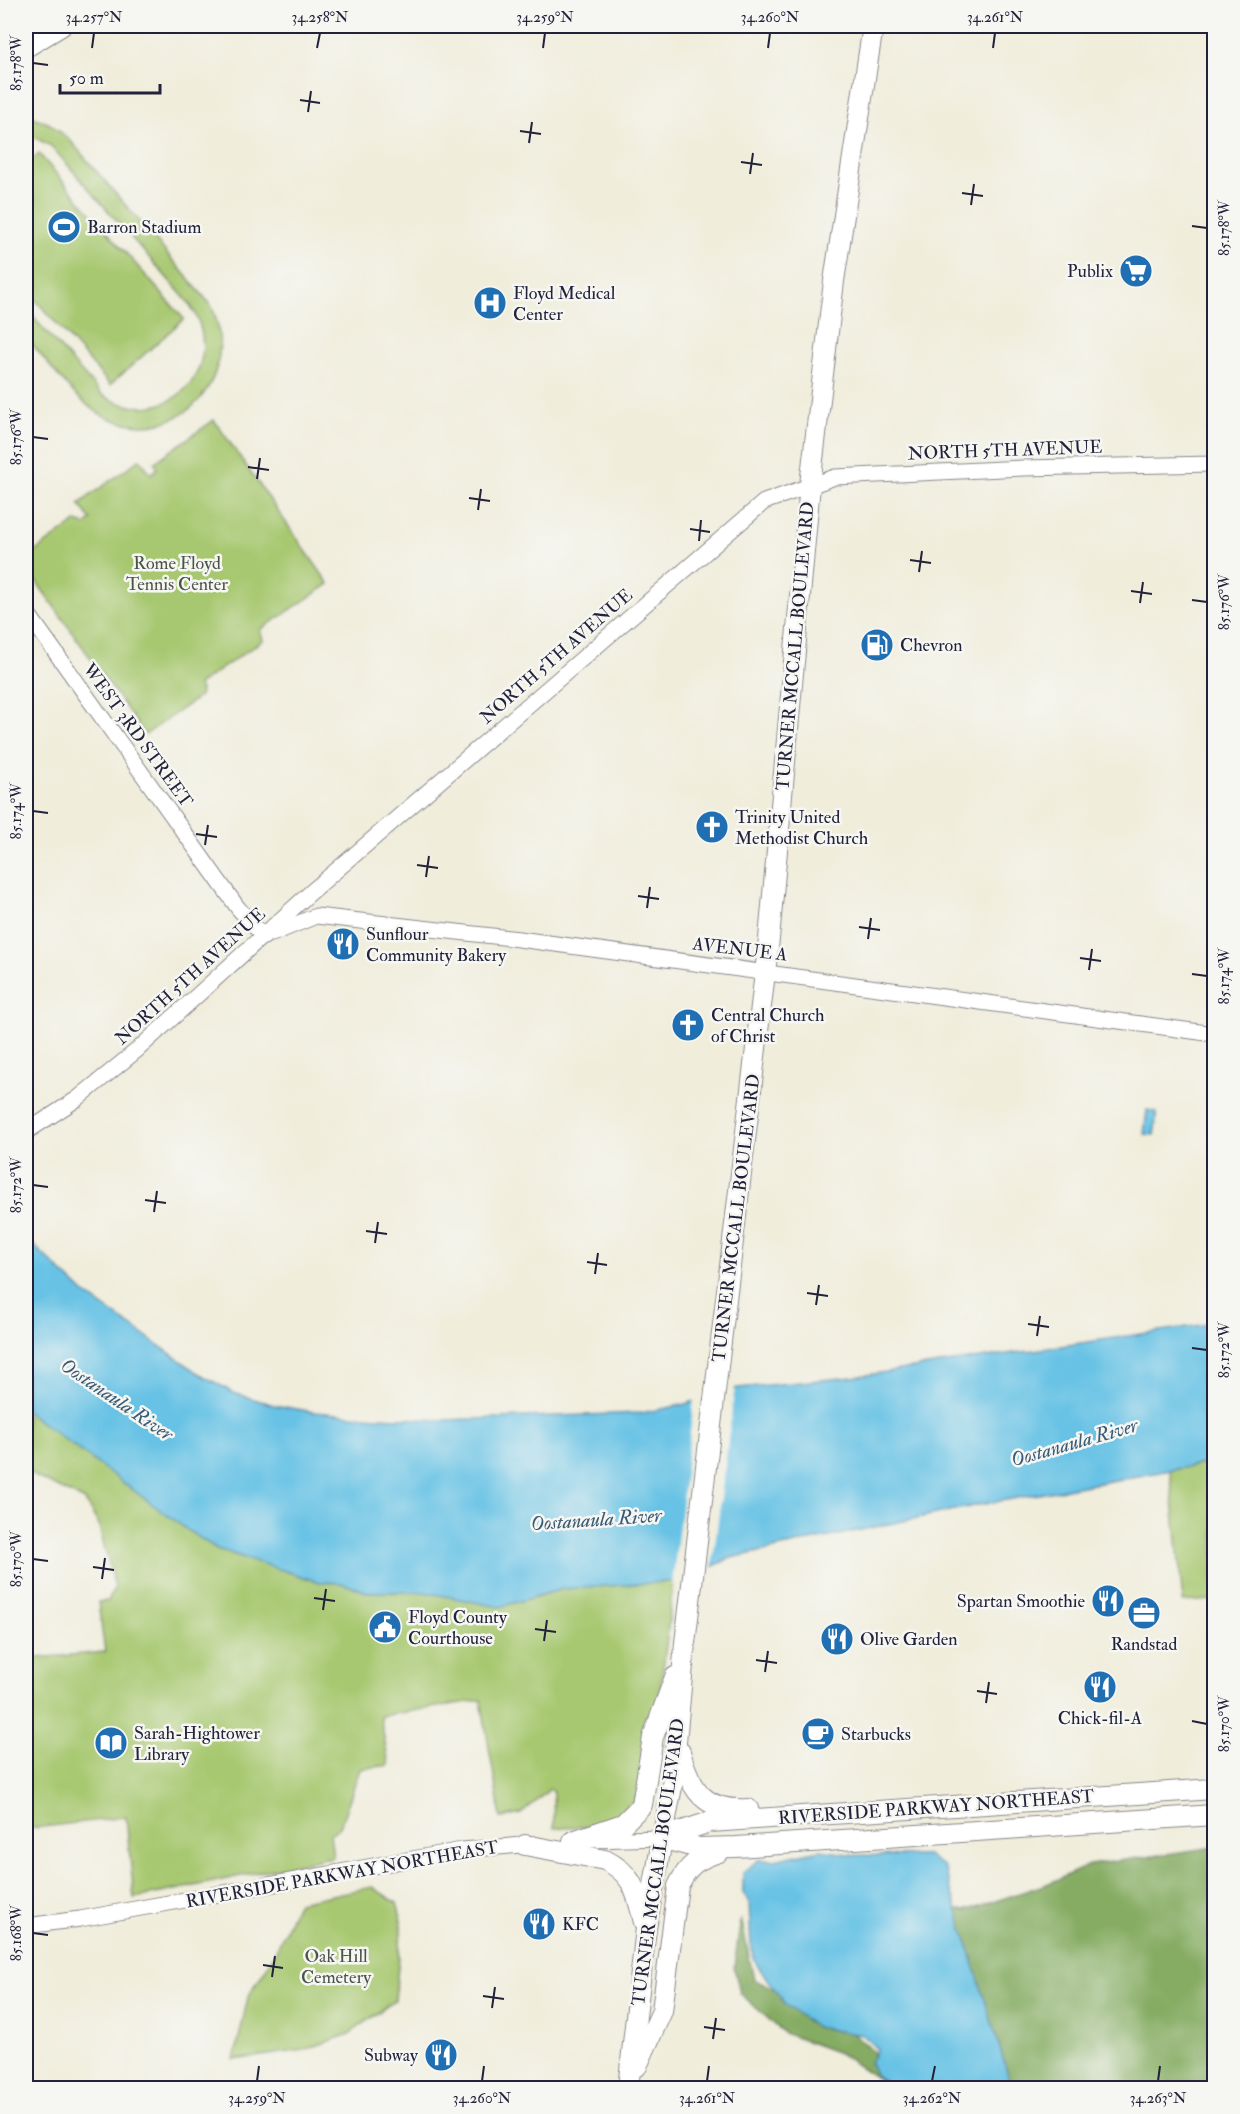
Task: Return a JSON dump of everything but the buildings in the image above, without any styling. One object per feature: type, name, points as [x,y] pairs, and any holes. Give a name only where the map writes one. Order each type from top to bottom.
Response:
[{"type":"main road","points":[[26,47],[61,26]]},
{"type":"main road","name":"TURNER MCCALL BOULEVARD","points":[[628,2085],[646,1928],[672,1786],[685,1648],[765,972],[810,485],[834,281],[873,26]]},
{"type":"main road","points":[[573,1841],[623,1824],[642,1805],[653,1737],[685,1648]]},
{"type":"main road","points":[[677,1739],[687,1778],[700,1797],[716,1806],[728,1808],[1053,1787],[1067,1798]]},
{"type":"main road","name":"RIVERSIDE PARKWAY NORTHEAST","points":[[661,1838],[710,1822],[1215,1789]]},
{"type":"main road","name":"RIVERSIDE PARKWAY NORTHEAST","points":[[661,1838],[699,1848],[736,1847],[1215,1815]]},
{"type":"main road","points":[[525,1845],[605,1860],[615,1865],[625,1872],[634,1887],[646,1928]]},
{"type":"main road","points":[[628,2085],[662,2012],[678,1886],[686,1869],[699,1858],[736,1847]]},
{"type":"street","name":"NORTH 5TH AVENUE","points":[[26,1132],[111,1073],[264,938],[310,893],[764,502],[835,477],[1215,464]]},
{"type":"street","name":"WEST 3RD STREET","points":[[26,611],[238,908],[264,938]]},
{"type":"street","name":"AVENUE A","points":[[264,938],[316,916],[765,972],[1215,1034]]},
{"type":"street","name":"RIVERSIDE PARKWAY NORTHEAST","points":[[26,1926],[210,1897],[462,1850],[573,1841],[661,1838]]},
{"type":"green space","points":[[26,114],[50,124],[69,139],[211,305],[219,331],[219,356],[212,379],[200,398],[183,413],[162,422],[138,425],[111,419],[87,405],[76,395],[26,337],[26,309],[101,394],[125,405],[149,406],[169,401],[186,388],[197,371],[203,350],[200,327],[189,303],[51,146],[26,133]]},
{"type":"green space","name":"Barron Stadium","points":[[39,154],[184,319],[110,385],[26,289],[26,165]]},
{"type":"green space","name":"Rome Floyd Tennis Center","points":[[214,420],[329,584],[260,630],[263,640],[198,685],[201,690],[200,696],[145,735],[26,567],[26,558],[76,522],[85,525],[91,520],[79,504],[140,459],[151,474],[157,469],[155,462]]},
{"type":"green space","name":"Floyd County Courthouse","points":[[26,1336],[324,1534],[679,1510],[669,1622],[655,1720],[636,1796],[624,1814],[599,1825],[554,1828],[553,1791],[550,1789],[521,1814],[501,1818],[481,1700],[380,1716],[389,1765],[360,1769],[340,1827],[330,1834],[333,1857],[134,1898],[126,1817],[26,1829],[26,1659],[105,1652],[98,1602],[108,1601],[115,1587],[98,1523],[84,1500],[26,1472]]},
{"type":"green space","points":[[1214,1462],[1214,1600],[1183,1602],[1170,1470]]},
{"type":"green space","points":[[1214,1847],[1214,2088],[998,2088],[929,1901],[965,1911],[1047,1884],[1090,1865]]},
{"type":"green space","name":"Oak Hill Cemetery","points":[[372,1887],[397,1903],[402,1921],[395,2000],[349,2034],[304,2050],[234,2060],[248,1997],[273,1957],[298,1902]]},
{"type":"green space","points":[[741,1919],[754,1980],[828,2011],[882,2060],[920,2088],[892,2088],[839,2053],[784,2033],[740,1993],[734,1967]]},
{"type":"water","points":[[1147,1110],[1157,1112],[1154,1135],[1144,1134]]},
{"type":"water","name":"Oostanaula River","points":[[26,1238],[84,1293],[200,1374],[234,1393],[274,1405],[314,1412],[377,1417],[444,1420],[641,1413],[682,1405],[738,1388],[853,1377],[1214,1323],[1214,1462],[973,1506],[731,1558],[681,1581],[563,1589],[499,1607],[424,1592],[367,1592],[341,1583],[319,1582],[217,1549],[190,1532],[26,1411]]},
{"type":"water","points":[[820,1850],[855,1855],[928,1856],[944,1867],[1012,2088],[895,2088],[876,2076],[870,2063],[877,2049],[862,2035],[815,2027],[786,2005],[757,1965],[751,1949],[749,1901],[743,1893],[743,1873],[758,1860],[774,1860]]},
{"type":"pier","points":[[735,1386],[712,1569],[682,1584],[672,1585],[694,1399]]},
{"type":"place","name":"Barron Stadium","points":[[64,227]]},
{"type":"place","name":"Publix","points":[[1136,271]]},
{"type":"place","name":"Floyd Medical Center","points":[[490,303]]},
{"type":"place","name":"Chevron","points":[[877,645]]},
{"type":"place","name":"Trinity United Methodist Church","points":[[712,827]]},
{"type":"place","name":"Sunflour Community Bakery","points":[[343,944]]},
{"type":"place","name":"Central Church of Christ","points":[[688,1025]]},
{"type":"place","name":"Spartan Smoothie","points":[[1108,1601]]},
{"type":"place","name":"Randstad","points":[[1144,1613]]},
{"type":"place","name":"Floyd County Courthouse","points":[[385,1627]]},
{"type":"place","name":"Olive Garden","points":[[837,1639]]},
{"type":"place","name":"Chick-fil-A","points":[[1100,1687]]},
{"type":"place","name":"Starbucks","points":[[818,1734]]},
{"type":"place","name":"Sarah-Hightower Library","points":[[111,1743]]},
{"type":"place","name":"KFC","points":[[539,1924]]},
{"type":"place","name":"Subway","points":[[441,2055]]}]
